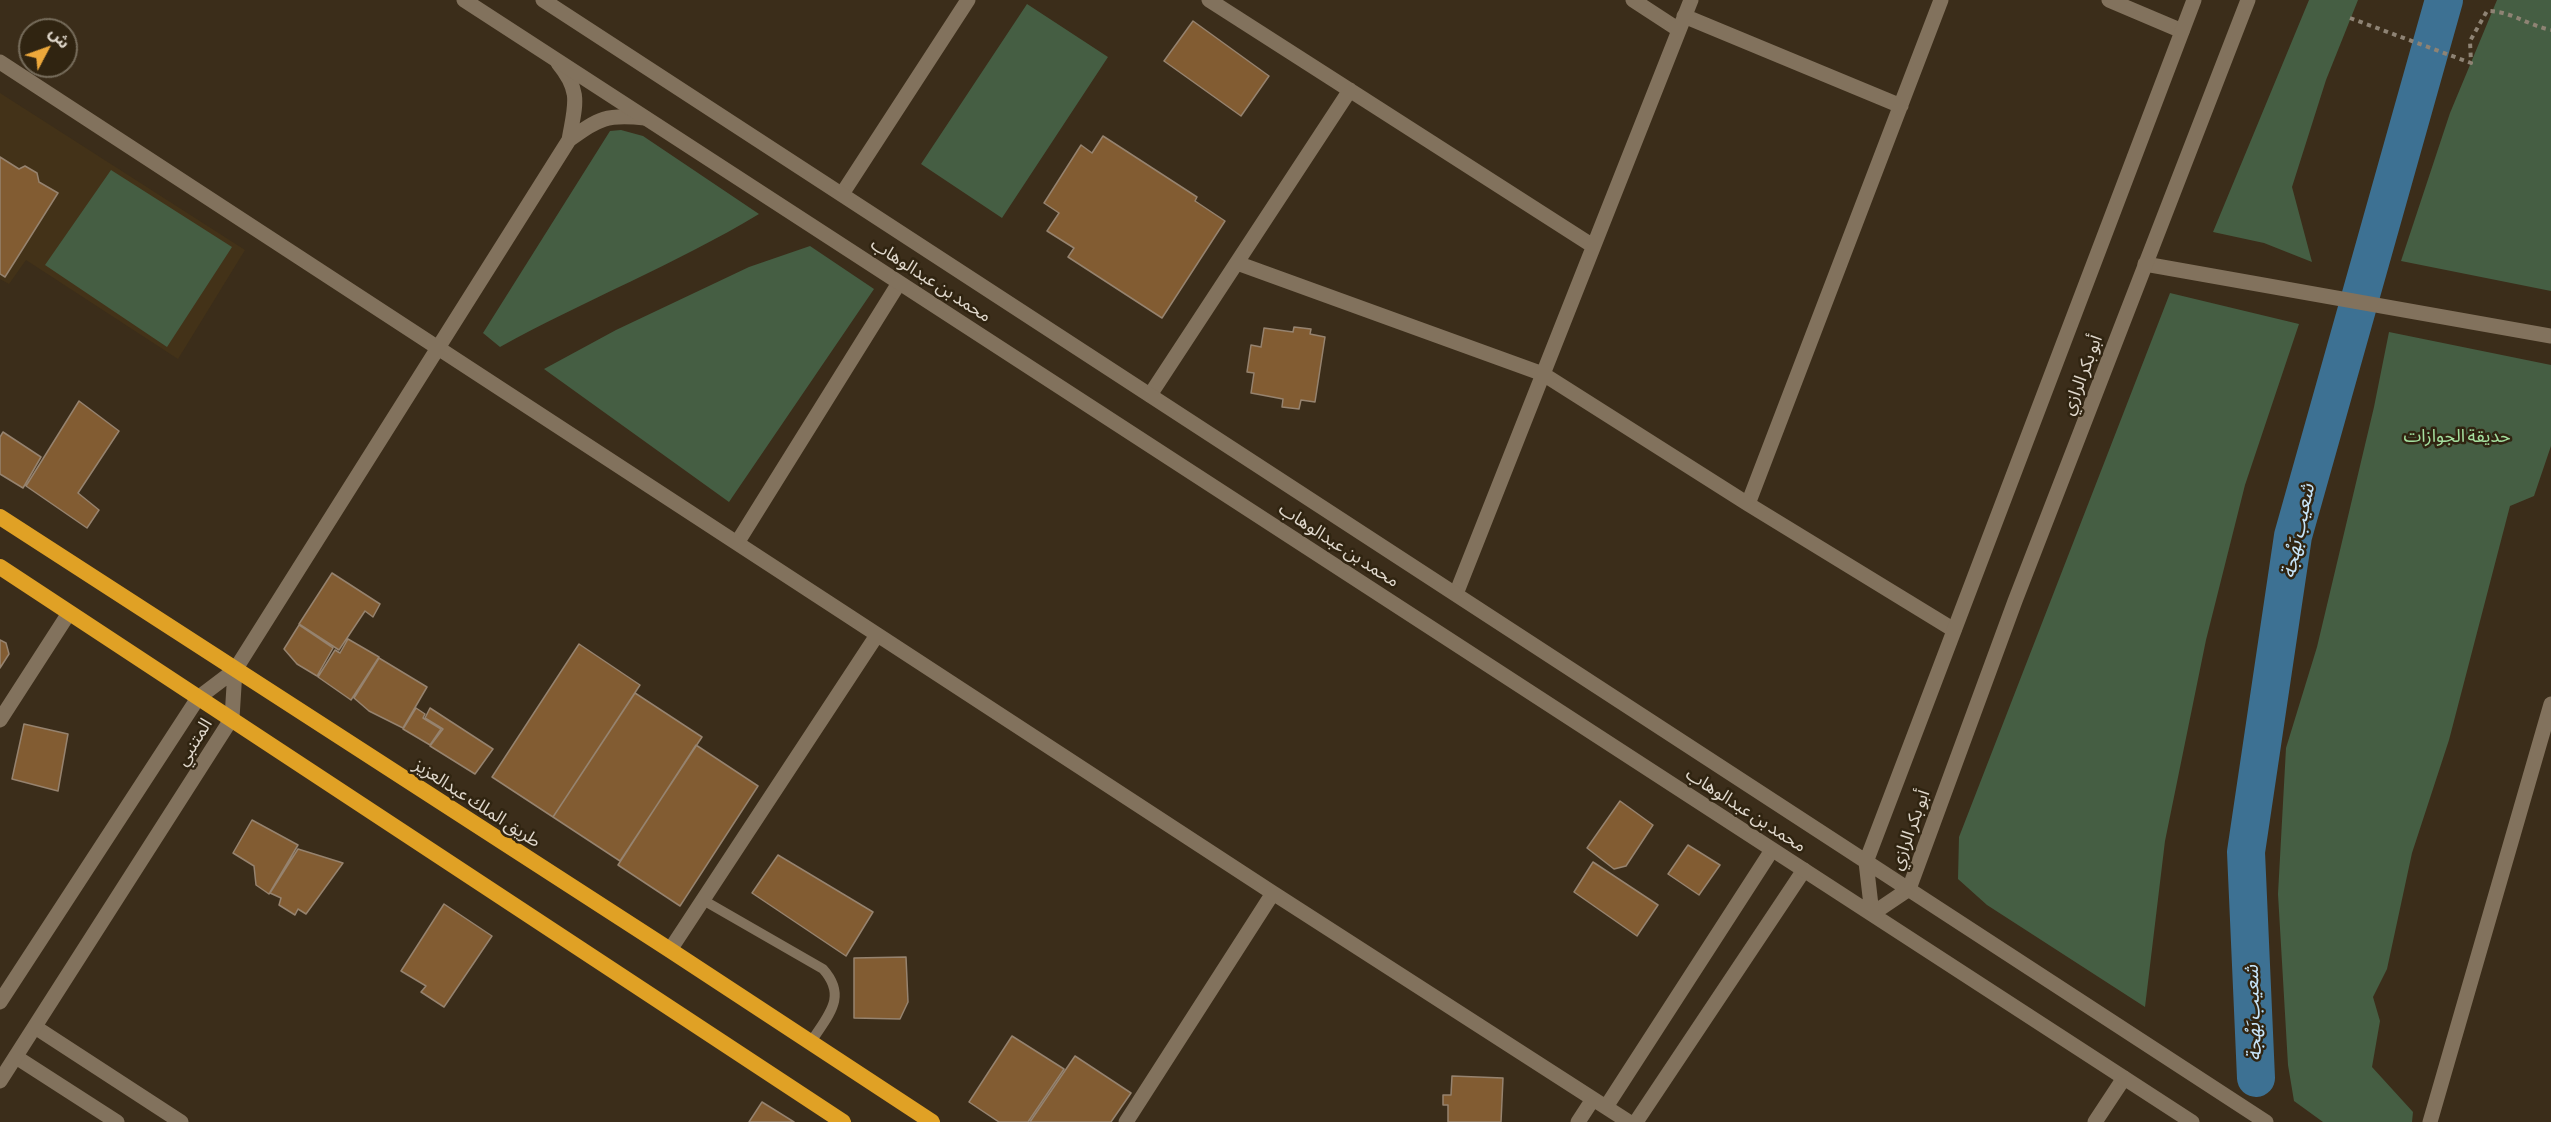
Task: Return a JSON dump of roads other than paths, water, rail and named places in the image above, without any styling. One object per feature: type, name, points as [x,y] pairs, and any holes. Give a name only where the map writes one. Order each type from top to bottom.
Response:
[{"type":"highway","name":"طريق الملك عبدالعزيز","points":[[0,518],[670,950],[932,1122]]},
{"type":"highway","points":[[0,567],[843,1122]]},
{"type":"street","name":"محمد بن عبدالوهاب","points":[[464,0],[2192,1122]]},
{"type":"street","name":"محمد بن عبدالوهاب","points":[[543,0],[2266,1122]]},
{"type":"street","points":[[842,195],[968,0]]},
{"type":"street","points":[[1209,0],[1593,246]]},
{"type":"street","points":[[1633,0],[1681,23],[1901,106]]},
{"type":"street","points":[[1456,594],[1691,0]]},
{"type":"street","points":[[1748,504],[1941,0]]},
{"type":"street","points":[[2109,0],[2182,31]]},
{"type":"street","name":"أبو بكر الرازي","points":[[2194,0],[1866,861],[1872,914],[1908,889],[2015,601],[2248,0]]},
{"type":"street","points":[[556,60],[572,79],[575,92],[569,140]]},
{"type":"street","points":[[0,62],[1273,893],[1629,1122]]},
{"type":"street","points":[[1150,395],[1350,90]]},
{"type":"street","points":[[235,670],[569,140],[594,123],[608,117],[645,118]]},
{"type":"street","points":[[1237,262],[1543,374],[1748,504],[1954,630]]},
{"type":"street","points":[[2145,264],[2551,336]]},
{"type":"street","points":[[737,543],[900,283]]},
{"type":"street","points":[[0,720],[69,613]]},
{"type":"street","points":[[670,950],[877,635]]},
{"type":"street","name":"المتنبي","points":[[0,1001],[198,699],[235,670]]},
{"type":"street","name":"المتنبي","points":[[0,1081],[232,718],[235,670]]},
{"type":"street","points":[[2430,1122],[2551,704]]},
{"type":"street","points":[[1578,1122],[1600,1103],[1772,849]]},
{"type":"street","points":[[1636,1122],[1804,870]]},
{"type":"street","points":[[1126,1122],[1273,893]]},
{"type":"street","points":[[35,1027],[182,1122]]},
{"type":"street","points":[[16,1057],[117,1122]]},
{"type":"street","points":[[2095,1122],[2124,1078]]},
{"type":"lane","points":[[703,900],[822,969],[832,980],[836,994],[833,1007],[811,1042]]},
{"type":"waterway","name":"شعيب بَهْجة","points":[[2256,1078],[2246,852],[2293,536],[2444,0]]},
{"type":"park label","name":"حديقة الجوازات","points":[[2457,436]]}]
